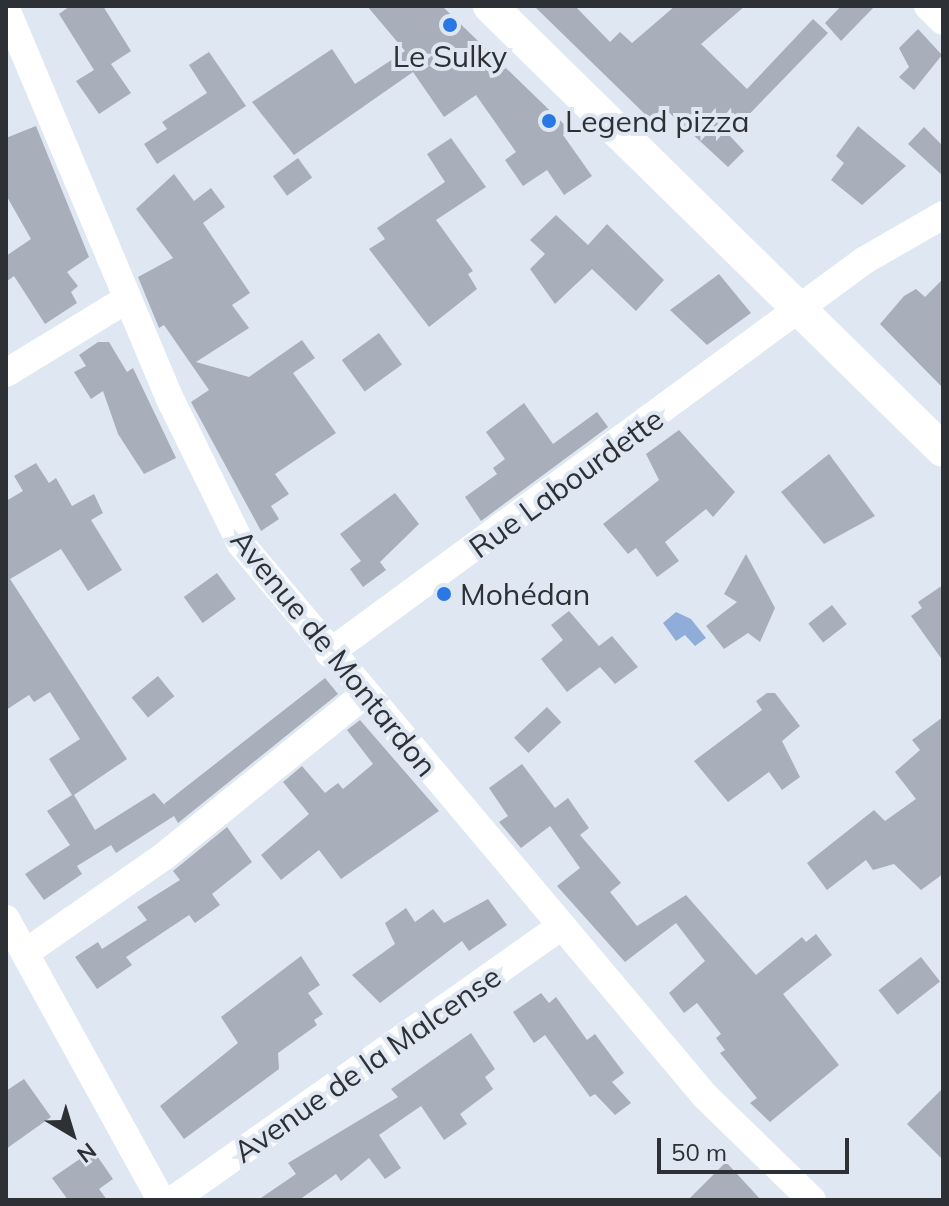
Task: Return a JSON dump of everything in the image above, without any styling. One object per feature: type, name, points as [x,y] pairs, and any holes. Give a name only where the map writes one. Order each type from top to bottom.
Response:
[{"type":"main road","points":[[490,6],[943,450]]},
{"type":"street","points":[[928,6],[943,21]]},
{"type":"street","name":"Avenue de Montardon","points":[[6,9],[127,299],[241,544],[364,695],[705,1096],[812,1200]]},
{"type":"street","name":"Rue Labourdette","points":[[329,653],[865,260],[943,215]]},
{"type":"street","points":[[6,373],[127,299]]},
{"type":"street","points":[[25,953],[163,857],[364,695]]},
{"type":"street","points":[[6,919],[161,1200]]},
{"type":"street","name":"Avenue de la Malcense","points":[[173,1200],[560,927]]},
{"type":"water","points":[[676,612],[691,619],[706,638],[695,646],[685,635],[676,641],[663,623]]},
{"type":"building","points":[[70,6],[103,6],[131,51],[111,64],[131,93],[99,114],[76,81],[94,70],[59,14]]},
{"type":"building","points":[[367,6],[442,6],[570,130],[563,135],[592,176],[564,195],[547,170],[523,186],[505,160],[516,152],[476,95],[444,117],[413,72],[294,155],[252,102],[332,49],[355,84],[405,51]]},
{"type":"building","points":[[534,6],[575,6],[610,42],[620,32],[632,43],[675,6],[745,6],[701,44],[747,89],[813,19],[828,33],[729,135],[744,151],[728,167],[663,107],[651,120]]},
{"type":"building","points":[[841,6],[875,6],[841,41],[825,23]]},
{"type":"building","points":[[918,29],[942,55],[914,90],[899,77],[909,67],[899,48]]},
{"type":"building","points":[[209,52],[246,106],[157,164],[144,144],[167,129],[162,122],[207,93],[189,65]]},
{"type":"building","points":[[36,126],[89,257],[67,272],[78,286],[71,292],[77,303],[45,324],[14,276],[6,282],[6,256],[31,239],[6,195],[6,138]]},
{"type":"building","points":[[858,126],[906,166],[862,205],[831,180],[844,163],[836,156]]},
{"type":"building","points":[[924,127],[943,146],[943,176],[908,144]]},
{"type":"building","points":[[451,138],[486,187],[436,220],[473,271],[468,274],[477,289],[429,327],[369,249],[385,239],[377,228],[445,182],[427,154]]},
{"type":"building","points":[[298,158],[312,177],[287,196],[273,176]]},
{"type":"building","points":[[174,174],[194,201],[211,188],[225,207],[203,223],[250,293],[232,305],[249,328],[196,362],[249,377],[302,340],[315,358],[293,373],[336,433],[275,474],[289,494],[271,506],[279,519],[261,531],[191,402],[209,390],[164,325],[159,328],[138,277],[173,258],[136,209]]},
{"type":"building","points":[[556,215],[588,245],[607,224],[664,280],[636,311],[592,269],[555,304],[530,269],[545,254],[530,240]]},
{"type":"building","points":[[719,274],[751,313],[707,345],[670,310]]},
{"type":"building","points":[[943,279],[943,388],[880,324],[904,296],[916,289],[925,297]]},
{"type":"building","points":[[379,333],[402,365],[365,392],[342,360]]},
{"type":"building","points":[[98,342],[109,342],[127,372],[133,368],[176,458],[144,474],[118,434],[103,391],[91,399],[74,372],[86,366],[79,355]]},
{"type":"building","points":[[524,403],[553,444],[597,412],[608,427],[481,521],[465,497],[497,474],[493,468],[505,459],[486,432]]},
{"type":"building","points":[[679,430],[735,492],[713,517],[706,509],[665,542],[679,561],[657,577],[636,548],[628,554],[603,524],[659,480],[646,454]]},
{"type":"building","points":[[829,454],[875,516],[824,544],[781,492]]},
{"type":"building","points":[[36,463],[49,483],[56,478],[72,506],[94,494],[103,513],[91,520],[122,570],[88,591],[61,549],[10,579],[127,759],[74,795],[95,830],[154,793],[168,809],[164,804],[325,678],[338,694],[178,823],[174,816],[116,853],[111,845],[77,866],[82,874],[44,900],[25,874],[70,845],[47,811],[72,795],[49,759],[80,739],[50,692],[34,702],[29,695],[6,710],[6,501],[23,491],[14,476]]},
{"type":"building","points":[[395,493],[419,524],[380,562],[386,570],[363,587],[350,569],[361,561],[340,534]]},
{"type":"building","points":[[746,554],[775,608],[760,642],[748,633],[724,649],[706,626],[737,602],[724,594]]},
{"type":"building","points":[[217,573],[236,599],[203,623],[184,597]]},
{"type":"building","points":[[943,585],[943,661],[911,616],[922,608],[918,602]]},
{"type":"building","points":[[832,605],[847,624],[823,642],[808,623]]},
{"type":"building","points":[[569,611],[599,646],[612,636],[638,667],[615,684],[600,667],[567,692],[541,659],[563,640],[551,625]]},
{"type":"building","points":[[158,676],[174,696],[148,718],[132,697]]},
{"type":"building","points":[[767,693],[775,693],[800,726],[782,741],[800,777],[782,790],[769,772],[728,802],[694,761],[762,710],[756,701]]},
{"type":"building","points":[[547,707],[561,722],[528,753],[514,738]]},
{"type":"building","points":[[943,717],[943,874],[921,890],[894,864],[873,870],[866,860],[827,890],[807,863],[874,810],[885,821],[916,799],[895,772],[920,750],[912,740]]},
{"type":"building","points":[[360,720],[439,811],[341,879],[319,850],[281,880],[261,855],[309,814],[283,782],[302,766],[325,793],[338,783],[343,789],[373,764],[347,730]]},
{"type":"building","points":[[522,764],[555,808],[568,798],[589,828],[580,835],[621,883],[610,892],[637,926],[686,895],[756,975],[802,937],[806,942],[816,934],[832,955],[783,994],[839,1065],[770,1122],[750,1103],[757,1098],[720,1053],[725,1050],[716,1038],[721,1034],[697,1003],[684,1013],[669,993],[705,961],[676,923],[625,962],[557,886],[580,868],[550,826],[521,848],[499,822],[508,816],[489,788]]},
{"type":"building","points":[[227,827],[252,862],[212,894],[220,905],[195,923],[189,915],[126,957],[132,965],[97,989],[75,957],[98,942],[102,949],[147,920],[137,907],[180,880],[173,871]]},
{"type":"building","points":[[488,899],[507,925],[469,951],[462,941],[380,1003],[352,975],[395,944],[385,923],[406,908],[415,922],[433,909],[444,923]]},
{"type":"building","points":[[301,956],[320,985],[308,993],[323,1014],[314,1020],[317,1025],[278,1053],[279,1069],[184,1139],[160,1106],[238,1043],[221,1017]]},
{"type":"building","points":[[921,957],[940,981],[898,1015],[878,990]]},
{"type":"building","points":[[541,993],[549,1003],[556,997],[587,1040],[595,1034],[624,1073],[612,1082],[631,1103],[615,1115],[595,1094],[590,1097],[545,1035],[534,1043],[513,1012]]},
{"type":"building","points":[[471,1033],[495,1069],[485,1077],[493,1089],[460,1114],[467,1124],[444,1140],[421,1106],[379,1135],[401,1168],[385,1179],[369,1158],[341,1181],[336,1174],[299,1200],[258,1200],[296,1174],[288,1163],[398,1097],[391,1089]]},
{"type":"building","points":[[24,1079],[51,1117],[6,1149],[6,1091]]},
{"type":"building","points":[[943,1088],[943,1160],[907,1124]]},
{"type":"building","points":[[93,1150],[113,1179],[99,1189],[107,1200],[68,1200],[52,1178]]},
{"type":"building","points":[[726,1162],[761,1200],[688,1200]]},
{"type":"place","name":"Le Sulky","points":[[450,25]]},
{"type":"place","name":"Legend pizza","points":[[549,121]]},
{"type":"place","name":"Mohédan","points":[[444,594]]}]
